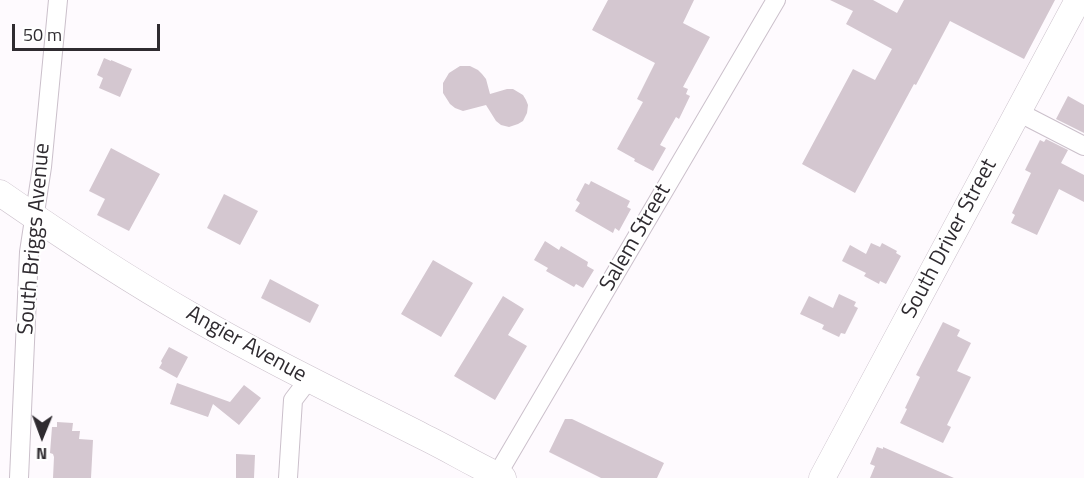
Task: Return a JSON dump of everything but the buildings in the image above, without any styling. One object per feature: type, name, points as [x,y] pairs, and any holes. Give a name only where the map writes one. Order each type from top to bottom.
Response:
[{"type":"main road","name":"South Driver Street","points":[[822,478],[1078,0]]},
{"type":"main road","name":"Angier Avenue","points":[[0,193],[184,312],[500,477]]},
{"type":"street","name":"South Briggs Avenue","points":[[19,478],[29,252],[42,167],[58,0]]},
{"type":"street","name":"Salem Street","points":[[500,477],[776,0]]},
{"type":"street","points":[[1018,112],[1084,146]]},
{"type":"street","points":[[288,478],[293,400],[309,379]]}]
